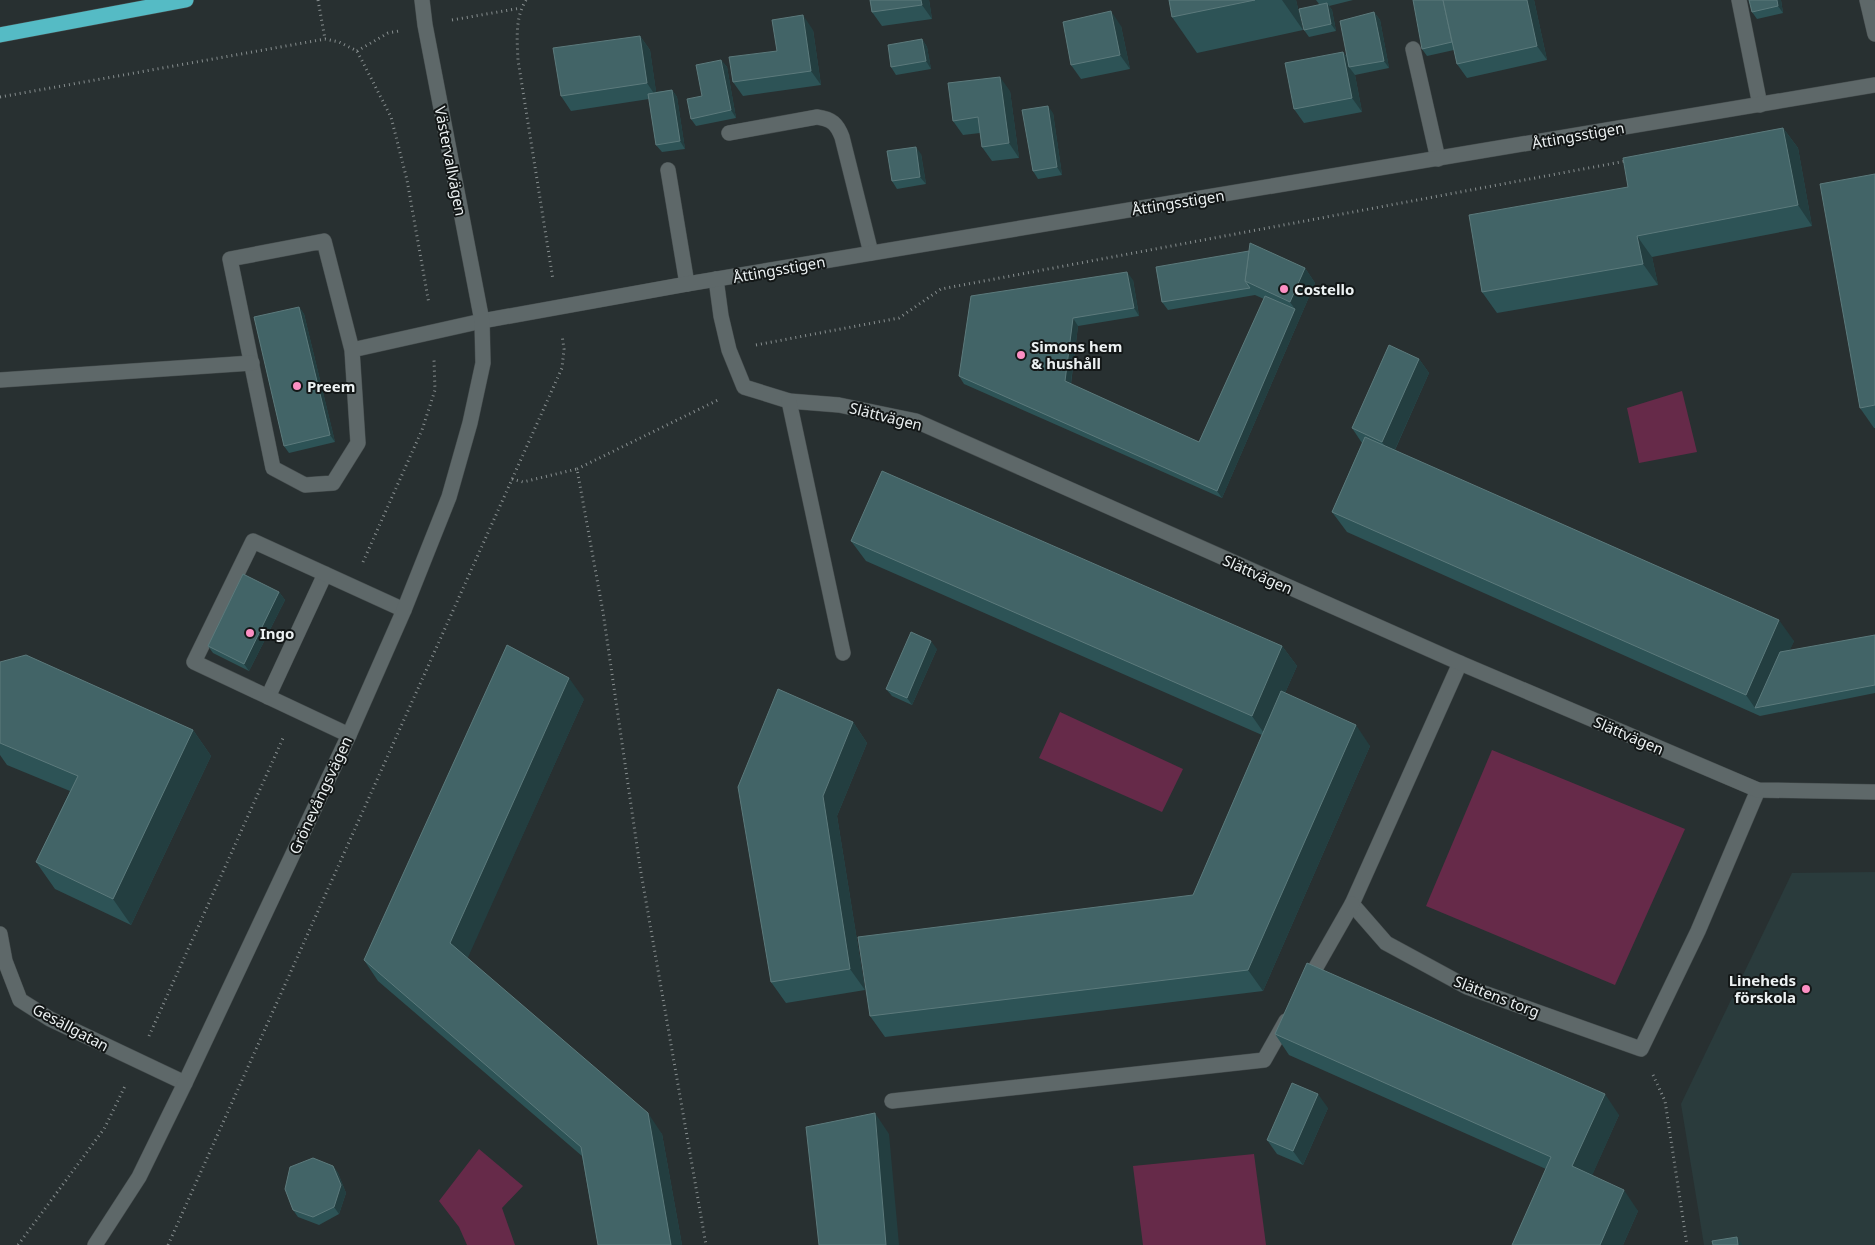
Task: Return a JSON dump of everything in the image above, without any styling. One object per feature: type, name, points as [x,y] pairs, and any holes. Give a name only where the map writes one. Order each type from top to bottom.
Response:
[{"type":"highway","points":[[0,35],[186,0]]},
{"type":"street","name":"Västervallvägen","points":[[422,0],[425,25],[482,321]]},
{"type":"street","points":[[1739,0],[1760,105]]},
{"type":"street","points":[[1867,0],[1875,34]]},
{"type":"street","points":[[1413,49],[1438,159]]},
{"type":"street","name":"Åttingsstigen","points":[[352,350],[482,321],[687,284],[1875,85]]},
{"type":"street","points":[[729,133],[818,117],[829,118],[838,126],[842,137],[871,253]]},
{"type":"street","points":[[668,170],[687,284]]},
{"type":"street","points":[[324,241],[352,350],[358,443],[333,483],[305,486],[273,468],[230,259],[324,241]]},
{"type":"street","points":[[716,279],[721,316],[729,350],[744,387]]},
{"type":"street","name":"Grönevångsvägen","points":[[95,1245],[139,1177],[185,1083],[348,735],[404,610],[449,497],[470,423],[482,363],[482,321]]},
{"type":"street","points":[[0,380],[252,363]]},
{"type":"street","name":"Slättvägen","points":[[744,387],[789,401],[839,405],[916,421],[1460,663],[1758,790],[1875,792]]},
{"type":"street","points":[[789,401],[843,653]]},
{"type":"street","points":[[348,735],[194,662],[253,541],[404,610]]},
{"type":"street","points":[[268,697],[325,574]]},
{"type":"street","points":[[892,1101],[1264,1060],[1352,904],[1460,663]]},
{"type":"street","points":[[1640,1050],[1698,931],[1758,790]]},
{"type":"street","name":"Slättens torg","points":[[1352,904],[1386,943],[1467,987],[1640,1050]]},
{"type":"street","name":"Gesällgatan","points":[[0,934],[5,961],[20,1000],[50,1019],[185,1083]]},
{"type":"path","points":[[0,96],[325,39],[318,0]]},
{"type":"path","points":[[729,350],[899,318],[941,289],[1632,160]]},
{"type":"path","points":[[512,479],[523,482],[577,469],[744,387]]},
{"type":"path","points":[[577,469],[603,612],[640,867],[706,1245]]},
{"type":"path","points":[[1640,1050],[1665,1101],[1687,1245]]},
{"type":"shaded area","points":[[1682,391],[1697,452],[1639,463],[1627,408]]},
{"type":"shaded area","points":[[1060,712],[1183,769],[1162,812],[1039,758]]},
{"type":"shaded area","points":[[1492,750],[1685,829],[1615,985],[1426,906]]},
{"type":"shaded area","name":"Lineheds förskola","points":[[1875,872],[1875,1245],[1704,1245],[1681,1104],[1792,873]]},
{"type":"shaded area","points":[[479,1149],[523,1186],[502,1208],[515,1245],[467,1245],[459,1227],[439,1201]]},
{"type":"shaded area","points":[[1254,1154],[1266,1245],[1143,1245],[1133,1166]]},
{"type":"building","points":[[870,0],[921,0],[922,5],[872,12]]},
{"type":"building","points":[[1169,0],[1255,0],[1172,17]]},
{"type":"building","points":[[1413,0],[1443,0],[1452,42],[1422,49]]},
{"type":"building","points":[[1443,0],[1527,0],[1537,46],[1457,64]]},
{"type":"building","points":[[1749,0],[1777,0],[1778,6],[1752,12]]},
{"type":"building","points":[[1327,3],[1331,24],[1304,30],[1299,9]]},
{"type":"building","points":[[1111,11],[1120,55],[1071,65],[1063,22]]},
{"type":"building","points":[[1374,12],[1384,61],[1349,67],[1340,21]]},
{"type":"building","points":[[803,15],[811,71],[733,82],[729,57],[777,51],[772,20]]},
{"type":"building","points":[[640,36],[647,83],[561,96],[553,48]]},
{"type":"building","points":[[922,39],[926,61],[891,67],[888,45]]},
{"type":"building","points":[[1343,52],[1352,98],[1294,109],[1285,63]]},
{"type":"building","points":[[721,60],[731,110],[691,119],[687,99],[702,96],[696,65]]},
{"type":"building","points":[[1000,77],[1009,143],[982,147],[978,117],[953,121],[948,83]]},
{"type":"building","points":[[672,90],[680,141],[656,145],[648,94]]},
{"type":"building","points":[[1048,106],[1057,167],[1033,171],[1022,110]]},
{"type":"building","points":[[1783,128],[1798,205],[1637,236],[1643,264],[1482,292],[1469,215],[1628,187],[1623,158]]},
{"type":"building","points":[[916,147],[920,177],[892,181],[887,151]]},
{"type":"building","points":[[1875,174],[1875,405],[1860,408],[1820,184]]},
{"type":"building","points":[[1250,243],[1305,268],[1290,302],[1245,281]]},
{"type":"building","points":[[1249,251],[1245,281],[1250,288],[1162,302],[1156,267]]},
{"type":"building","points":[[1127,272],[1134,308],[1073,318],[1065,381],[1199,442],[1265,296],[1295,309],[1217,491],[959,376],[971,296]]},
{"type":"building","points":[[299,307],[330,435],[284,446],[254,317]]},
{"type":"building","points":[[1389,345],[1419,359],[1382,442],[1352,428]]},
{"type":"building","points":[[1365,437],[1779,620],[1746,695],[1332,512]]},
{"type":"building","points":[[882,471],[1282,646],[1252,716],[851,541]]},
{"type":"building","points":[[243,574],[279,592],[244,664],[208,646]]},
{"type":"building","points":[[911,632],[931,641],[907,698],[886,689]]},
{"type":"building","points":[[1875,635],[1875,685],[1755,708],[1780,652]]},
{"type":"building","points":[[507,645],[569,678],[450,943],[648,1113],[671,1245],[598,1245],[581,1147],[364,960]]},
{"type":"building","points":[[26,655],[193,730],[113,899],[36,862],[78,776],[0,743],[0,662]]},
{"type":"building","points":[[778,689],[853,722],[823,796],[850,969],[771,982],[738,787]]},
{"type":"building","points":[[1281,691],[1356,725],[1248,970],[870,1016],[858,937],[1193,895]]},
{"type":"building","points":[[1307,963],[1605,1094],[1572,1166],[1624,1190],[1600,1245],[1512,1245],[1551,1157],[1275,1034]]},
{"type":"building","points":[[1292,1083],[1318,1094],[1293,1151],[1267,1140]]},
{"type":"building","points":[[875,1113],[886,1245],[819,1245],[806,1127]]},
{"type":"building","points":[[313,1158],[333,1166],[341,1185],[334,1207],[313,1217],[293,1210],[285,1189],[290,1167]]},
{"type":"building","points":[[1737,1237],[1738,1245],[1713,1245],[1712,1241]]},
{"type":"place","name":"Costello","points":[[1284,289]]},
{"type":"place","name":"Simons hem & hushåll","points":[[1021,355]]},
{"type":"place","name":"Preem","points":[[297,386]]},
{"type":"place","name":"Ingo","points":[[250,633]]},
{"type":"place","name":"Lineheds förskola","points":[[1806,989]]}]
